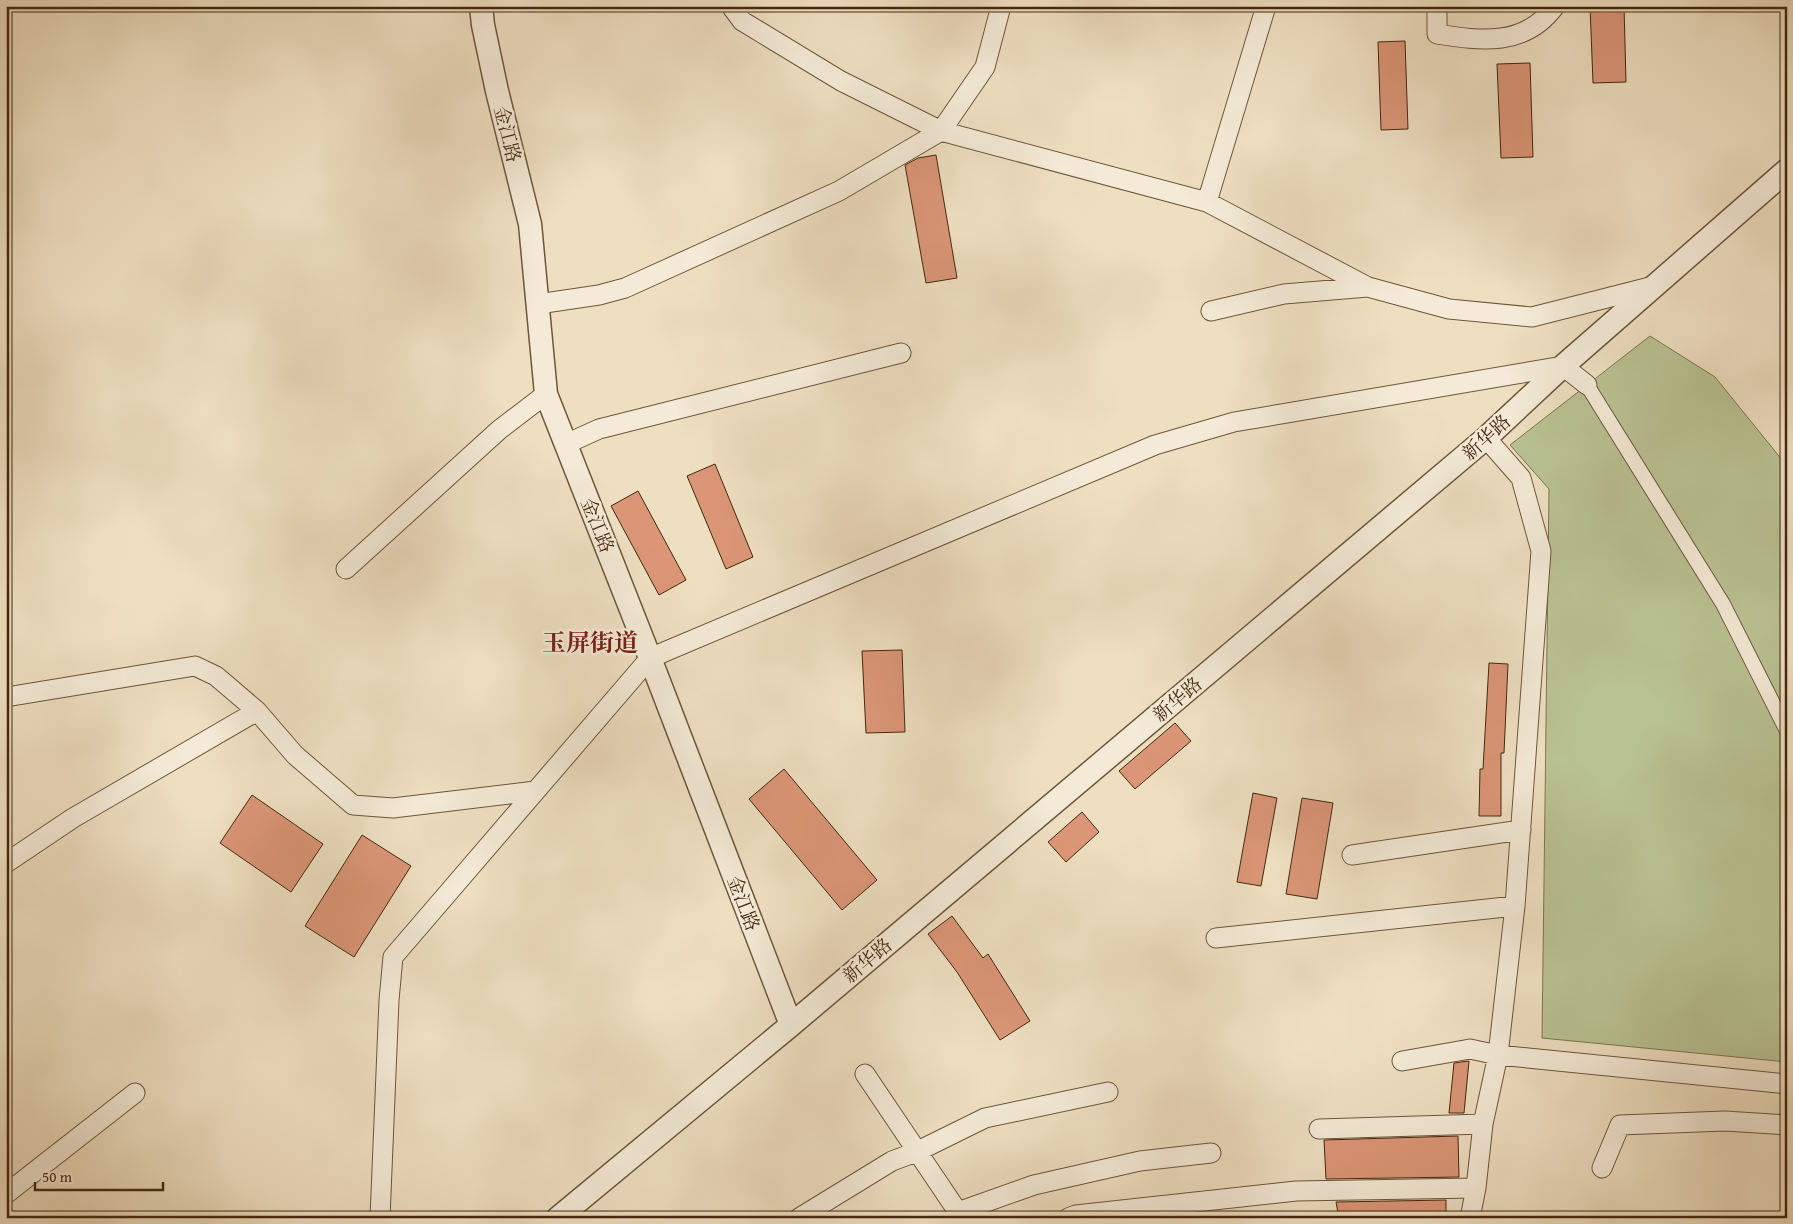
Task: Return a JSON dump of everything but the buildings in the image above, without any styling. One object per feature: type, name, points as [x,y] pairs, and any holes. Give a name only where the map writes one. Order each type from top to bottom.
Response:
[{"type":"street","name":"金江路","points":[[482,6],[483,25],[497,91],[530,224],[546,394],[791,1025]]},
{"type":"street","points":[[731,6],[742,21],[841,81],[941,131],[1207,202],[1368,287],[1449,309],[1532,317],[1654,286]]},
{"type":"street","points":[[538,304],[599,295],[625,288],[839,190],[941,131],[985,67],[1002,6]]},
{"type":"street","points":[[1207,202],[1266,6]]},
{"type":"street","points":[[1437,6],[1437,34],[1476,40],[1505,38],[1537,26],[1555,6]]},
{"type":"street","name":"新华路","points":[[558,1218],[791,1025],[1486,438],[1563,366],[1787,170]]},
{"type":"street","points":[[1211,311],[1284,294],[1368,287]]},
{"type":"street","points":[[566,444],[599,429],[902,353]]},
{"type":"street","points":[[380,1218],[389,1000],[393,957],[650,658],[1154,445],[1234,422],[1563,366],[1587,385],[1722,604],[1787,731]]},
{"type":"street","points":[[346,569],[499,430],[546,394]]},
{"type":"street","points":[[1470,1218],[1476,1188],[1483,1124],[1498,1055],[1515,906],[1541,551],[1521,478],[1486,438]]},
{"type":"street","points":[[6,697],[195,666],[216,676],[257,711],[295,755],[353,805],[393,808],[535,790]]},
{"type":"street","points":[[6,863],[73,818],[257,711]]},
{"type":"street","points":[[1352,855],[1521,830]]},
{"type":"street","points":[[1216,938],[1515,906]]},
{"type":"street","points":[[1402,1062],[1470,1049],[1498,1055],[1787,1084]]},
{"type":"street","points":[[864,1074],[960,1215],[1034,1185],[1140,1161],[1211,1153]]},
{"type":"street","points":[[799,1218],[892,1161],[916,1152],[985,1118],[1108,1092]]},
{"type":"street","points":[[6,1194],[135,1093]]},
{"type":"street","points":[[1602,1168],[1620,1124],[1725,1121],[1787,1125]]},
{"type":"street","points":[[1319,1129],[1483,1124]]},
{"type":"street","points":[[1076,1217],[1296,1191],[1476,1188]]},
{"type":"green space","points":[[1650,336],[1715,377],[1787,466],[1787,1062],[1542,1038],[1549,489],[1510,445]]},
{"type":"district","name":"玉屏街道","points":[[590,642]]}]
